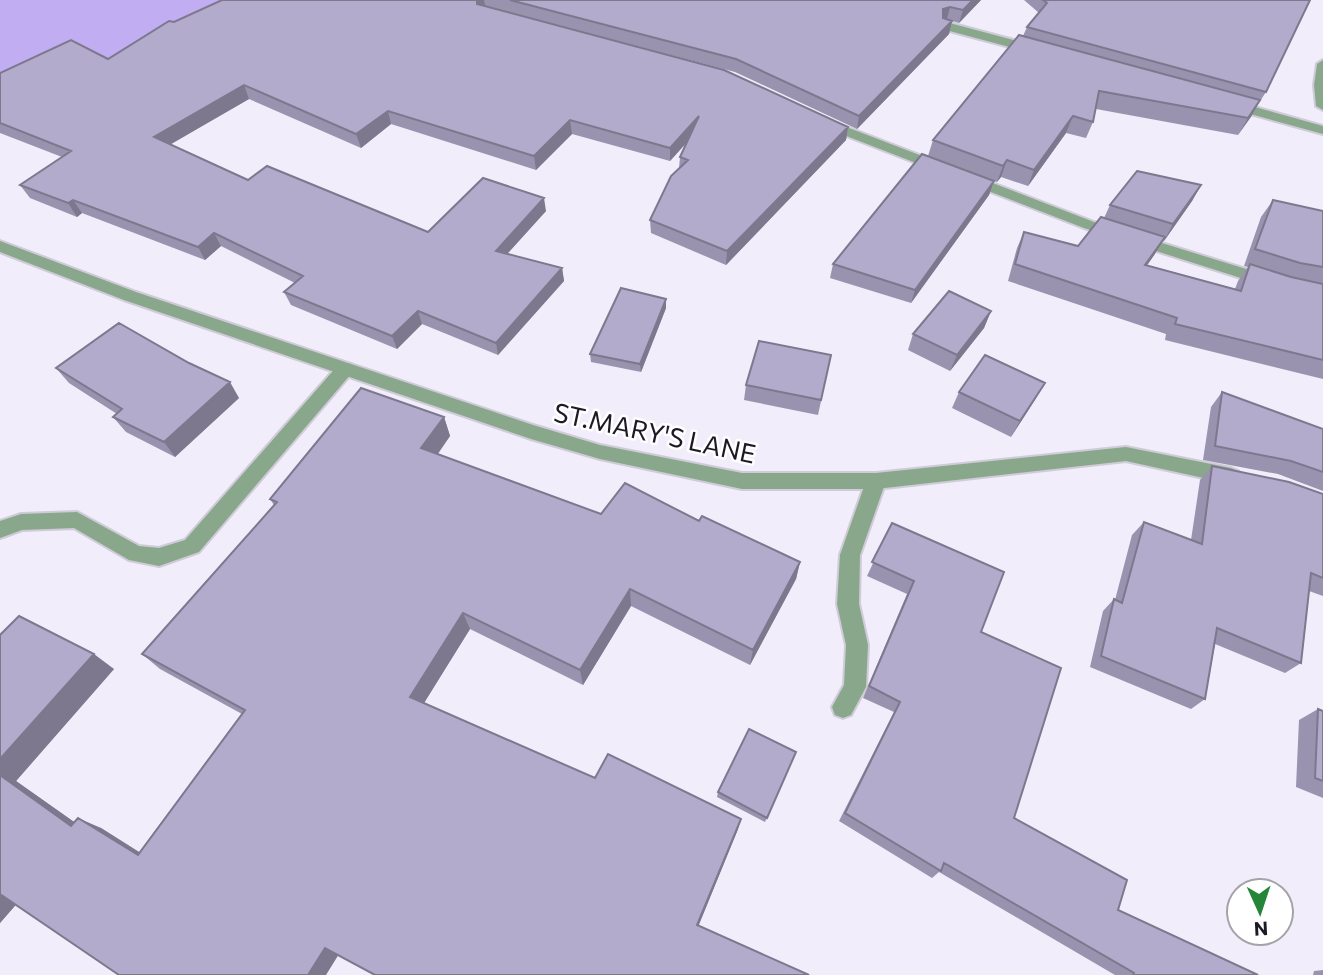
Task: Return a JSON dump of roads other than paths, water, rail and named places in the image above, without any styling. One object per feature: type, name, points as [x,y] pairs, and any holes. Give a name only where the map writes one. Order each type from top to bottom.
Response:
[{"type":"street","points":[[946,26],[1054,55]]},
{"type":"street","points":[[1323,65],[1323,106]]},
{"type":"street","points":[[1215,100],[1323,130]]},
{"type":"street","points":[[810,116],[845,132],[1089,225],[1285,287]]},
{"type":"street","name":"ST.MARY'S LANE","points":[[0,246],[130,296],[531,432],[600,452],[742,481],[876,481],[1126,454],[1250,479]]},
{"type":"street","points":[[0,530],[21,522],[77,520],[136,554],[159,557],[192,545],[345,369]]},
{"type":"street","points":[[843,707],[855,687],[857,645],[848,604],[850,555],[876,481]]}]
